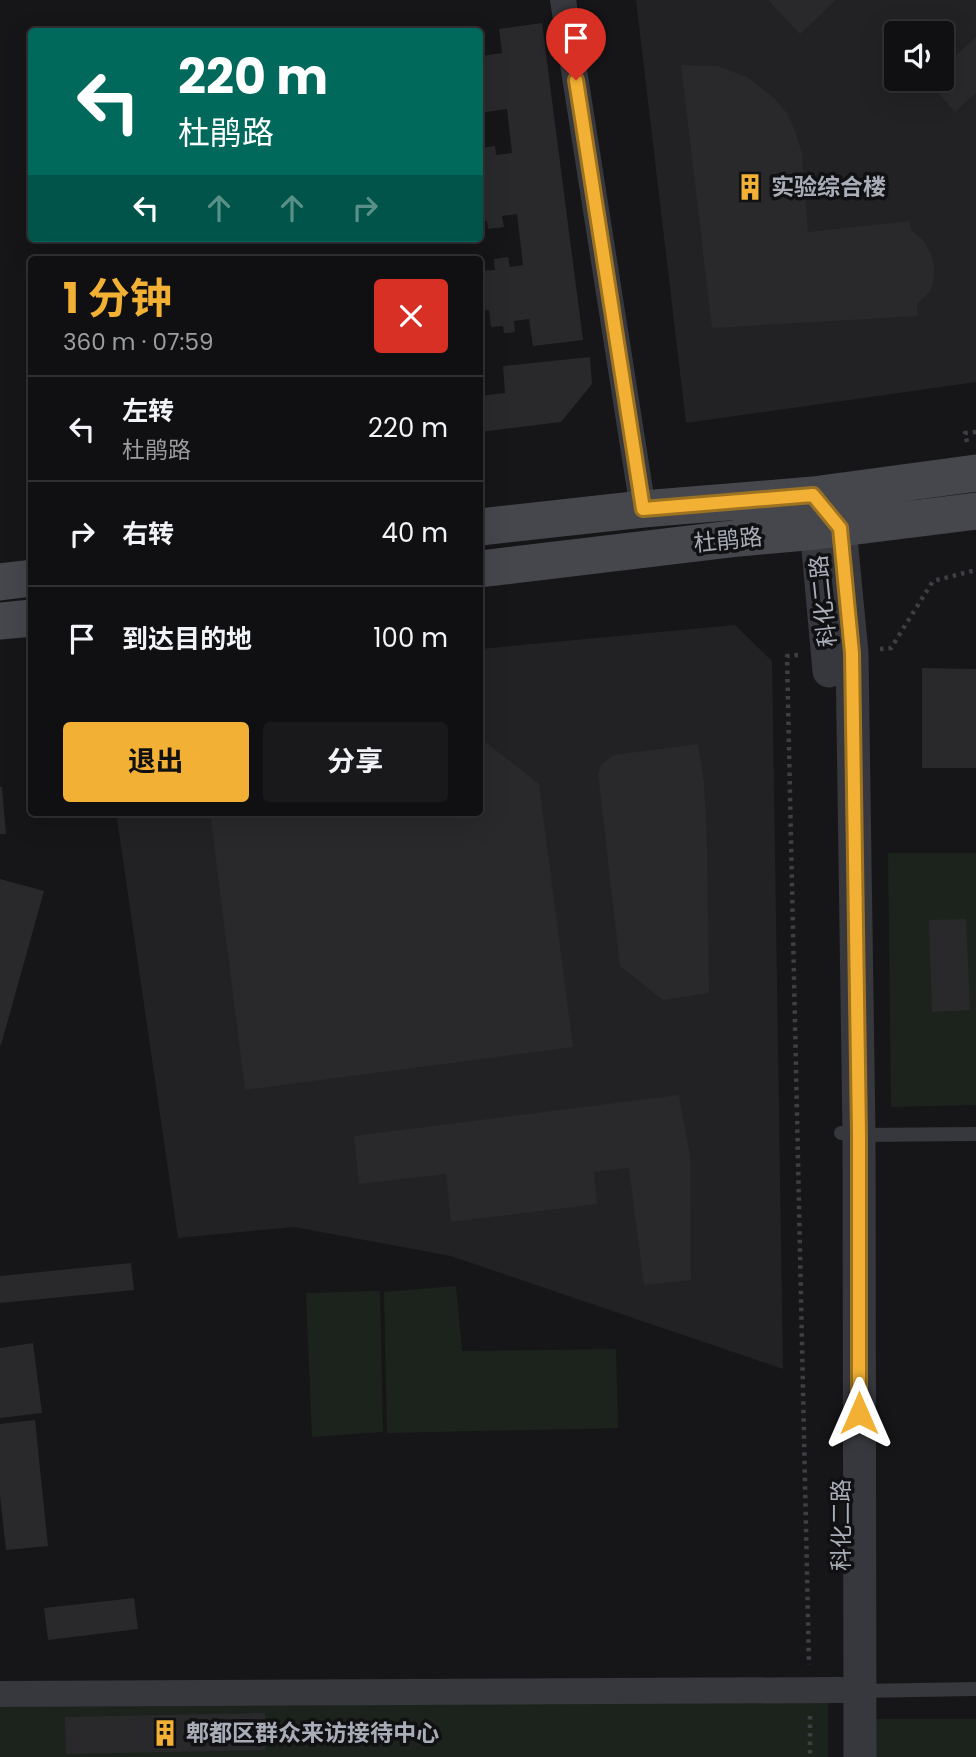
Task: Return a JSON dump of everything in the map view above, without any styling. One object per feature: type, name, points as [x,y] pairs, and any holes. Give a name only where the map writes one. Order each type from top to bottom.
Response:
[{"type":"main road","name":"杜鹃路","points":[[483,527],[643,509],[813,495],[976,473]]},
{"type":"main road","name":"杜鹃路","points":[[483,569],[976,511]]},
{"type":"main road","points":[[0,582],[28,578]]},
{"type":"main road","points":[[0,621],[28,618]]},
{"type":"street","points":[[563,0],[643,509]]},
{"type":"street","name":"科化二路","points":[[813,495],[828,530],[841,653],[850,1134],[836,1690],[841,1757]]},
{"type":"street","points":[[0,1693],[836,1690],[860,1757]]},
{"type":"lane","points":[[850,1134],[976,1134]]},
{"type":"lane","points":[[836,1690],[976,1689]]},
{"type":"path","points":[[810,1757],[836,1690],[787,656],[891,648],[933,581],[976,570]]},
{"type":"shaded area","points":[[636,0],[976,0],[976,382],[686,423]]},
{"type":"shaded area","points":[[735,625],[772,661],[783,1369],[451,1256],[294,1227],[178,1238],[117,816],[483,816],[483,649]]},
{"type":"shaded area","points":[[888,853],[976,853],[976,1105],[891,1107]]},
{"type":"shaded area","points":[[456,1286],[462,1351],[616,1349],[618,1428],[387,1433],[384,1292]]},
{"type":"shaded area","points":[[380,1291],[383,1432],[312,1437],[306,1293]]},
{"type":"shaded area","points":[[828,1702],[828,1757],[0,1757],[0,1707]]},
{"type":"shaded area","points":[[872,1719],[976,1719],[976,1757],[873,1757]]},
{"type":"building","points":[[770,0],[836,0],[800,34]]},
{"type":"building","points":[[542,23],[583,340],[533,346],[529,319],[514,321],[515,332],[504,333],[503,326],[491,327],[489,310],[483,311],[483,271],[495,270],[494,259],[508,257],[510,267],[523,265],[517,214],[502,216],[504,227],[488,229],[487,221],[483,222],[483,148],[495,146],[496,155],[512,153],[507,109],[483,113],[483,56],[502,53],[499,29]]},
{"type":"building","points":[[976,37],[976,93],[955,112],[937,91],[954,91],[954,57]]},
{"type":"building","name":"实验综合楼","points":[[681,65],[717,66],[747,77],[775,99],[787,113],[802,154],[808,232],[910,221],[911,230],[923,240],[934,266],[930,292],[917,304],[918,316],[712,328]]},
{"type":"building","points":[[590,357],[592,384],[561,422],[483,432],[483,396],[505,393],[503,366]]},
{"type":"building","points":[[922,668],[976,669],[976,768],[922,768]]},
{"type":"building","points":[[483,740],[539,784],[573,1047],[245,1090],[211,816],[483,816]]},
{"type":"building","points":[[698,744],[704,782],[707,843],[709,993],[663,1000],[620,966],[598,773],[601,765],[614,755]]},
{"type":"building","points":[[2,787],[6,834],[0,834]]},
{"type":"building","points":[[0,879],[44,891],[1,1045],[0,1045]]},
{"type":"building","points":[[966,919],[970,1010],[932,1012],[929,920]]},
{"type":"building","points":[[679,1095],[690,1156],[691,1280],[644,1285],[629,1168],[594,1172],[597,1204],[451,1222],[446,1174],[359,1184],[354,1136]]},
{"type":"building","points":[[131,1263],[134,1290],[0,1303],[0,1276]]},
{"type":"building","points":[[33,1343],[42,1413],[0,1418],[0,1348]]},
{"type":"building","points":[[35,1420],[48,1546],[6,1550],[0,1496],[0,1424]]},
{"type":"building","points":[[134,1598],[138,1629],[48,1640],[44,1608]]},
{"type":"building","name":"郫都区群众来访接待中心","points":[[265,1713],[265,1750],[66,1754],[65,1717]]},
{"type":"place","name":"实验综合楼","points":[[750,187]]},
{"type":"place","name":"郫都区群众来访接待中心","points":[[165,1733]]},
{"type":"route","points":[[576,80],[643,509],[813,495],[840,528],[852,653],[859,1135],[859,1413]]}]
